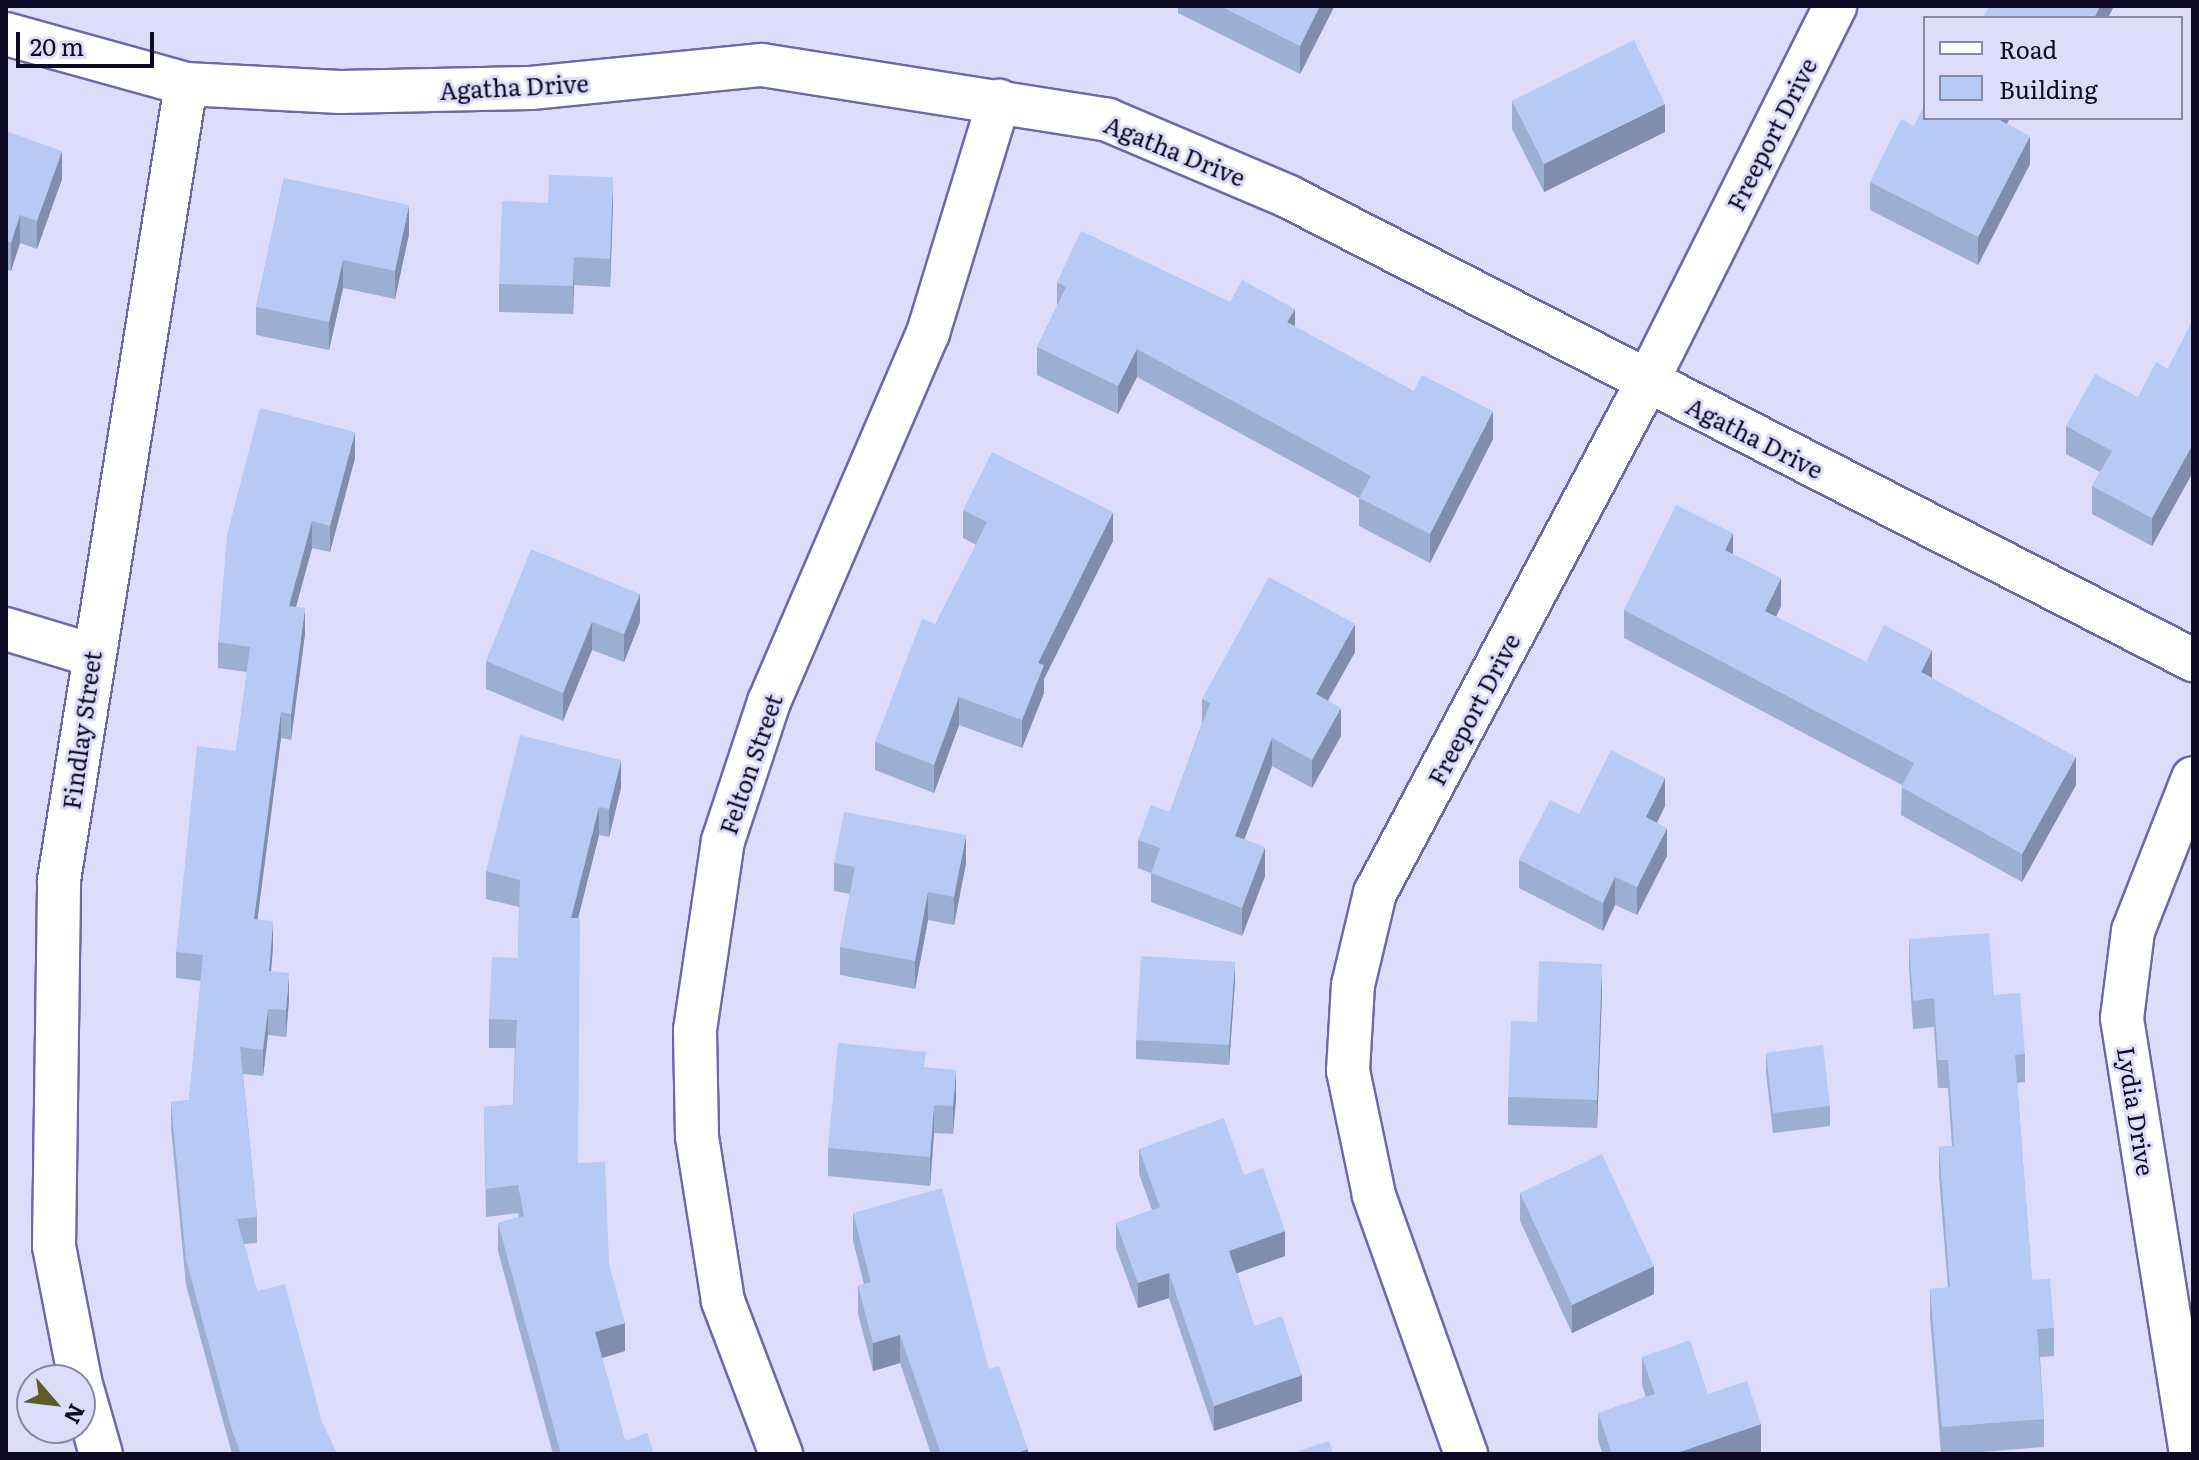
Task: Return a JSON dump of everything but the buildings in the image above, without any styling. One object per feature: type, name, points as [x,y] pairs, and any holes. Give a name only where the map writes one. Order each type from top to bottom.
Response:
[{"type":"street","name":"Freeport Drive","points":[[1466,1454],[1374,1195],[1348,1071],[1353,985],[1375,893],[1647,382],[1835,6]]},
{"type":"street","name":"Agatha Drive","points":[[6,34],[186,84],[340,92],[531,88],[762,65],[1108,120],[1289,197],[2193,660]]},
{"type":"street","name":"Findlay Street","points":[[77,1364],[54,1246],[53,1042],[59,880],[92,655],[186,84]]},
{"type":"street","name":"Felton Street","points":[[781,1454],[723,1301],[697,1136],[695,1030],[723,841],[769,702],[928,333],[999,101]]},
{"type":"street","points":[[6,629],[92,655]]},
{"type":"street","name":"Lydia Drive","points":[[2191,1454],[2122,1018],[2133,931],[2193,778]]}]
